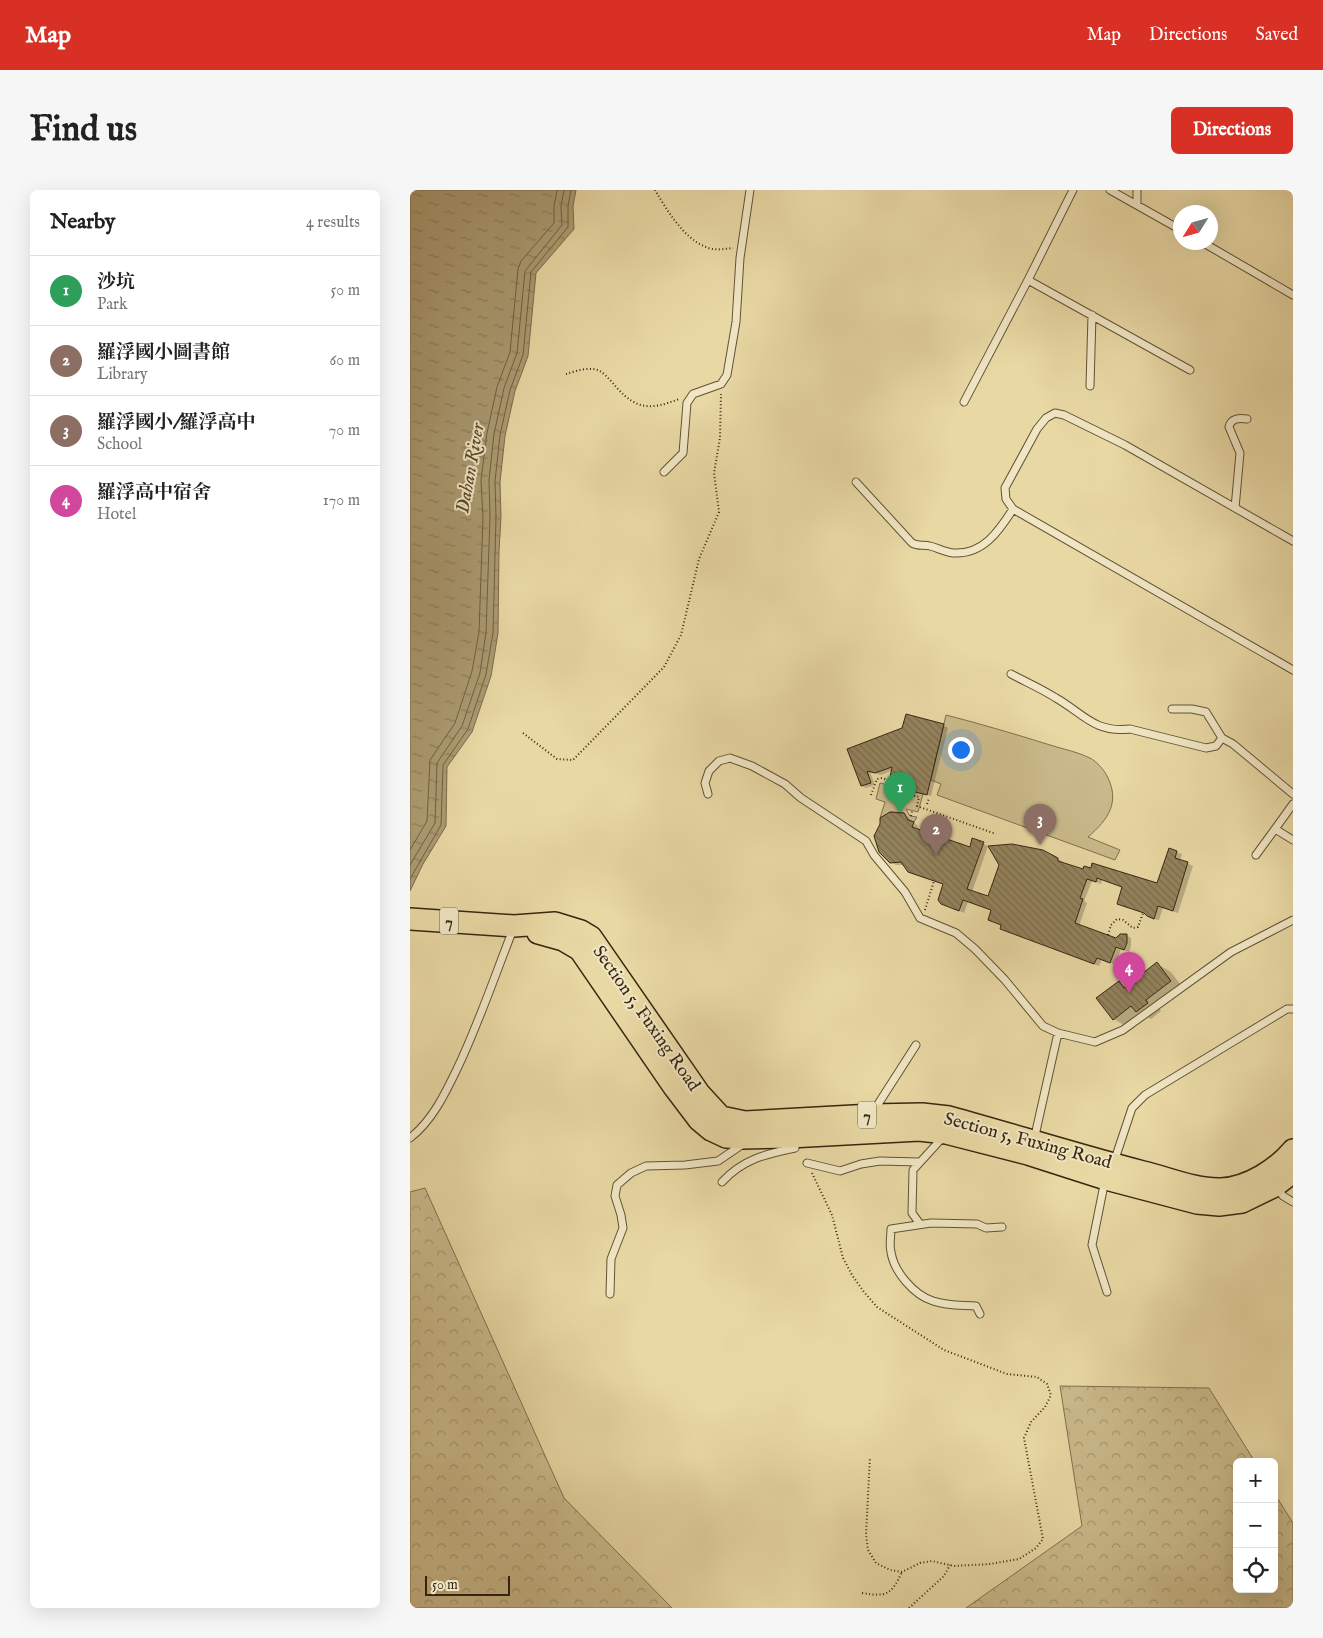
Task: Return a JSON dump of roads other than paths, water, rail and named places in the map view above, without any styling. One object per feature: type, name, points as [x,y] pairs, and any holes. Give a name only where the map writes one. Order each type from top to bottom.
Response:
[{"type":"main road","name":"Section 5, Fuxing Road","points":[[410,919],[514,926],[563,940],[580,950],[623,997],[674,1087],[705,1114],[711,1130],[726,1137],[752,1138],[919,1130],[948,1125]]},
{"type":"main road","name":"Section 5, Fuxing Road","points":[[705,1114],[746,1122],[922,1114],[948,1125],[1109,1171],[1197,1203],[1219,1205],[1242,1202],[1275,1186],[1293,1172]]},
{"type":"main road","name":"Section 5, Fuxing Road","points":[[1109,1171],[1222,1189],[1239,1185],[1270,1171],[1283,1162],[1293,1150]]},
{"type":"lane","points":[[664,472],[683,452],[687,403],[693,394],[721,384],[727,374],[736,322],[742,246],[750,190]]},
{"type":"lane","points":[[964,402],[1073,190]]},
{"type":"lane","points":[[1110,190],[1173,226]]},
{"type":"lane","points":[[1137,190],[1137,204]]},
{"type":"lane","points":[[1216,250],[1293,295]]},
{"type":"lane","points":[[1028,280],[1190,370]]},
{"type":"lane","points":[[1090,386],[1092,316]]},
{"type":"lane","points":[[1293,541],[1125,445],[1064,415],[1055,413],[1046,418],[1037,429],[1004,488],[1006,499],[1014,509],[1293,670]]},
{"type":"lane","points":[[1235,508],[1240,453],[1229,427],[1230,423],[1234,420],[1239,418],[1247,419]]},
{"type":"lane","points":[[856,482],[912,543],[917,546],[930,546],[941,551],[954,553],[968,551],[985,545],[1000,529],[1014,509]]},
{"type":"lane","points":[[1011,674],[1057,698],[1096,726],[1117,730],[1130,729],[1206,748],[1216,746],[1222,738]]},
{"type":"lane","points":[[1172,709],[1192,709],[1206,712],[1222,738],[1233,744],[1293,794]]},
{"type":"lane","points":[[708,794],[705,784],[709,771],[719,761],[730,758],[752,766],[785,784],[801,798],[866,841],[874,855],[905,892],[920,918],[956,933],[975,949],[1005,980],[1043,1026],[1058,1033],[1095,1042],[1123,1030],[1231,952],[1293,920]]},
{"type":"lane","points":[[1256,855],[1293,804]]},
{"type":"lane","points":[[1275,829],[1293,840]]},
{"type":"lane","points":[[410,1138],[418,1132],[443,1098],[471,1040],[514,926]]},
{"type":"lane","points":[[1107,1292],[1092,1245],[1109,1171],[1132,1108],[1145,1095],[1287,1009],[1293,1009]]},
{"type":"lane","points":[[1031,1148],[1058,1033]]},
{"type":"lane","points":[[872,1115],[916,1045]]},
{"type":"lane","points":[[920,1224],[912,1213],[913,1170],[948,1125]]},
{"type":"lane","points":[[610,1294],[611,1259],[623,1228],[615,1196],[617,1185],[631,1173],[646,1166],[685,1165],[718,1161],[752,1138]]},
{"type":"lane","points":[[722,1182],[732,1171],[750,1160],[795,1148]]},
{"type":"lane","points":[[807,1163],[840,1171],[861,1164],[919,1162]]},
{"type":"lane","points":[[1275,1186],[1283,1196],[1293,1202]]},
{"type":"lane","points":[[980,1314],[976,1306],[952,1306],[932,1301],[908,1284],[896,1268],[891,1252],[891,1229],[920,1224],[977,1224],[986,1228],[1002,1227]]},
{"type":"water","name":"Dahan River","points":[[410,190],[576,190],[573,206],[574,229],[536,273],[528,356],[515,391],[505,436],[500,482],[498,633],[491,676],[472,732],[447,767],[446,826],[423,864],[410,891]]},
{"type":"place","name":"沙坑","points":[[900,813]]},
{"type":"place","name":"羅浮國小/羅浮高中","points":[[1040,845]]},
{"type":"place","name":"羅浮國小圖書館","points":[[936,855]]},
{"type":"place","name":"羅浮高中宿舍","points":[[1129,993]]}]
